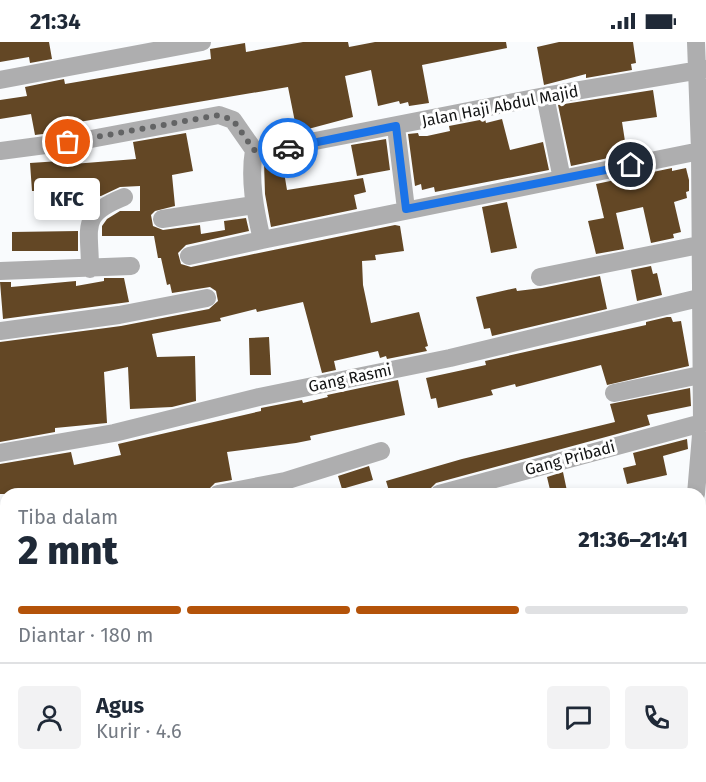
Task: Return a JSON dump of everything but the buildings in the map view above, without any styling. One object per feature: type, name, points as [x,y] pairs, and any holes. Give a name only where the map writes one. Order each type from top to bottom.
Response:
[{"type":"street","points":[[0,80],[202,42]]},
{"type":"street","points":[[696,42],[701,69],[699,298],[703,453],[697,488]]},
{"type":"street","name":"Jalan Haji Abdul Majid","points":[[254,150],[281,149],[545,96],[701,69]]},
{"type":"street","points":[[545,96],[562,179]]},
{"type":"street","points":[[0,151],[91,139],[219,115],[233,120],[254,150],[252,166],[254,205],[262,240]]},
{"type":"street","points":[[396,126],[406,209]]},
{"type":"street","points":[[189,256],[406,209],[562,179],[702,158]]},
{"type":"street","points":[[90,269],[90,220],[99,207],[124,197]]},
{"type":"street","points":[[162,219],[254,205]]},
{"type":"street","points":[[540,277],[699,245]]},
{"type":"street","points":[[0,271],[131,266]]},
{"type":"street","points":[[0,331],[119,315],[207,298]]},
{"type":"street","name":"Gang Rasmi","points":[[0,453],[114,433],[259,397],[450,358],[699,298]]},
{"type":"street","points":[[614,393],[700,375]]},
{"type":"street","name":"Gang Pribadi","points":[[461,488],[702,423]]},
{"type":"street","points":[[249,488],[285,481],[381,451]]},
{"type":"way so far","points":[[68,142],[219,115],[233,120],[254,150],[288,148]]},
{"type":"place","name":"KFC","points":[[68,142]]},
{"type":"route","points":[[288,148],[396,126],[406,209],[631,165]]}]
